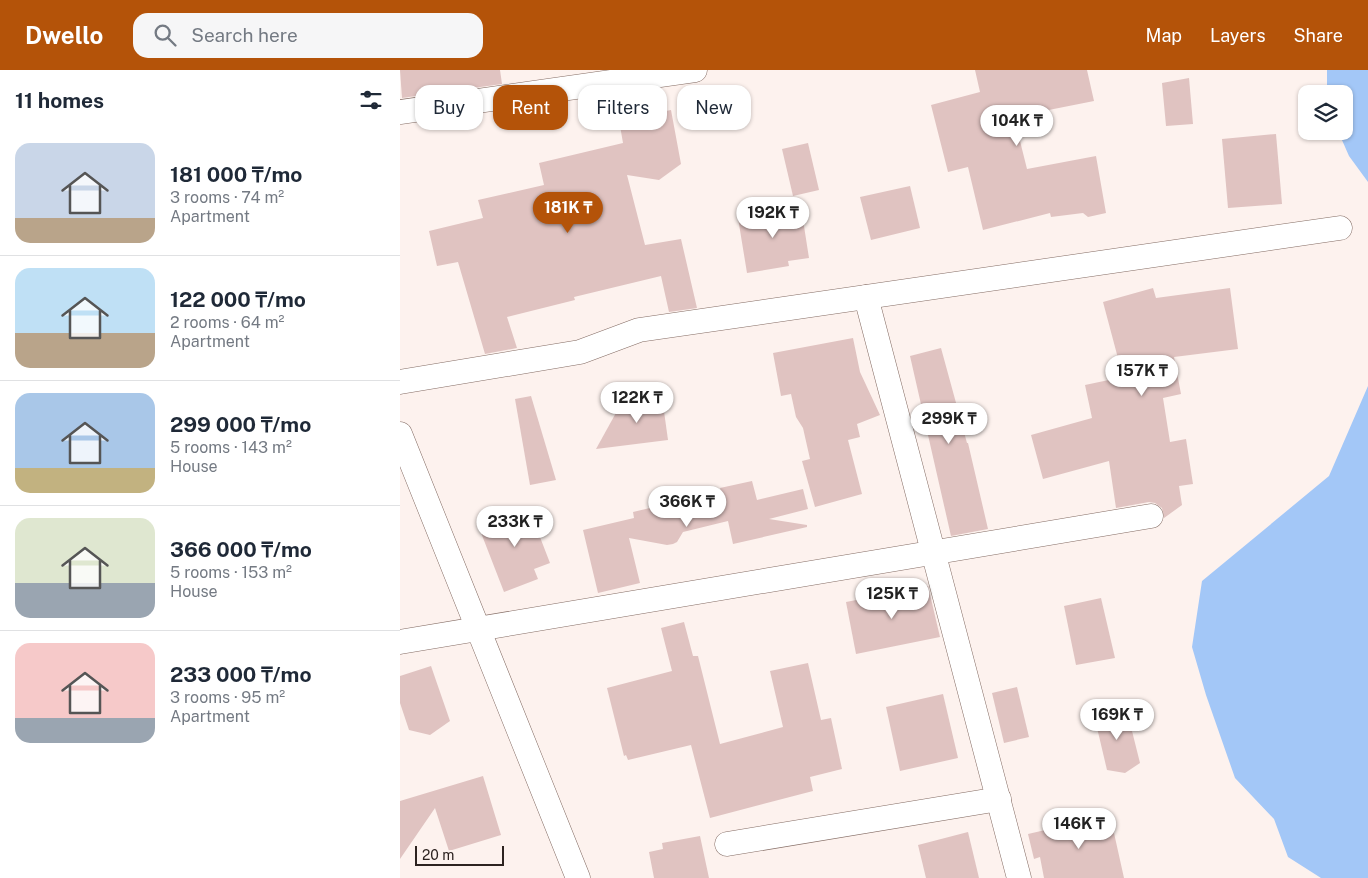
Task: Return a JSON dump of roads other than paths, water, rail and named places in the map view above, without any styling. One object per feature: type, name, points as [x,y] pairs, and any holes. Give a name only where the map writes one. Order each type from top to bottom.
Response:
[{"type":"street","points":[[400,112],[695,70]]},
{"type":"street","points":[[400,382],[580,352],[639,330],[1340,228]]},
{"type":"street","points":[[866,297],[1020,878]]},
{"type":"street","points":[[400,434],[578,878]]},
{"type":"street","points":[[400,642],[1151,516]]},
{"type":"street","points":[[728,844],[999,799]]},
{"type":"water","points":[[1327,70],[1368,70],[1368,182],[1349,156],[1342,140],[1353,140],[1353,85],[1327,85]]},
{"type":"water","points":[[1368,386],[1368,878],[1321,878],[1288,857],[1274,819],[1235,778],[1206,695],[1192,647],[1202,581],[1329,476]]}]
